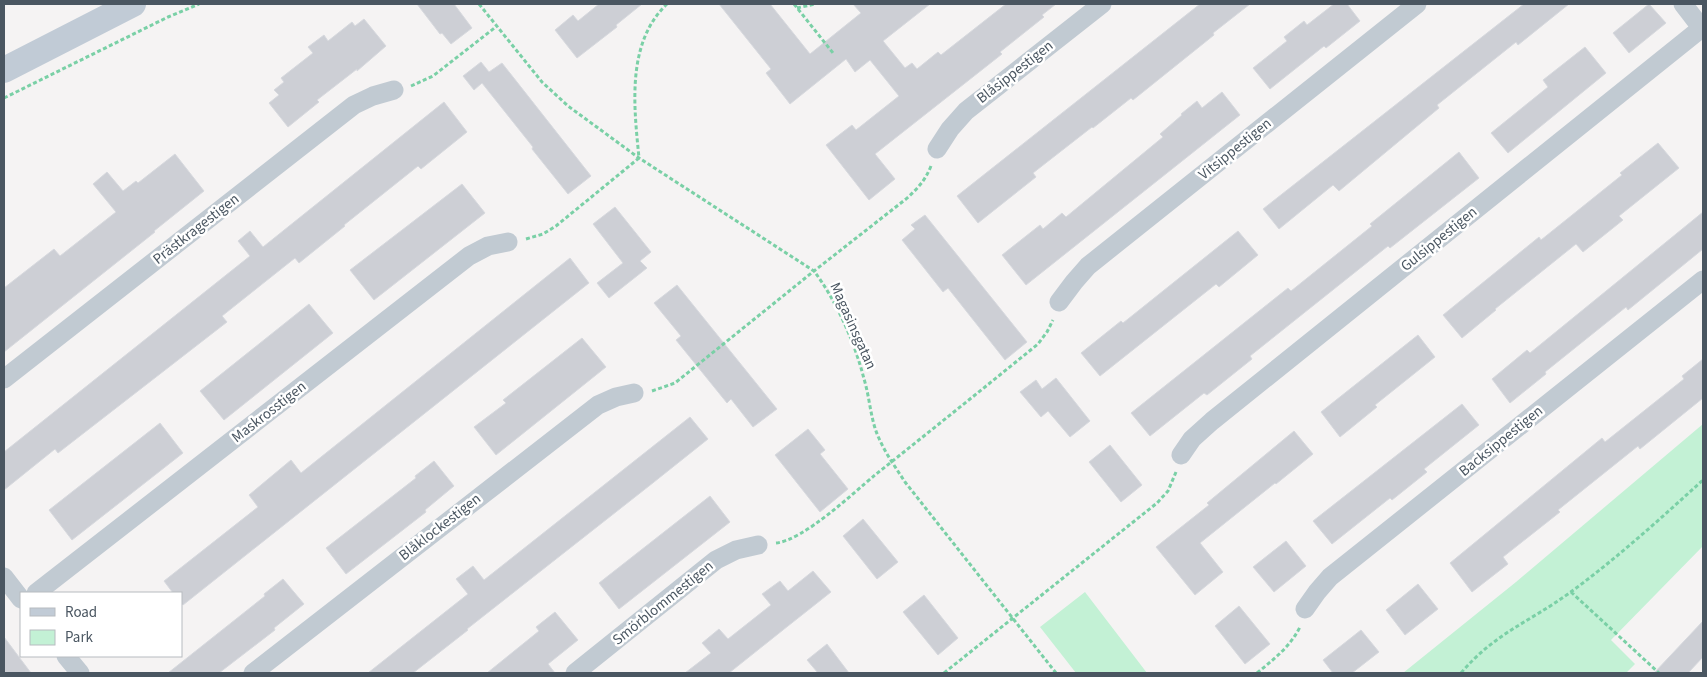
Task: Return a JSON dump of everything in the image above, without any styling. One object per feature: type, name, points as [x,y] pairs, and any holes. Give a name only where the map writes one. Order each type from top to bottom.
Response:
[{"type":"street","points":[[4,70],[133,4]]},
{"type":"street","name":"Blåsippestigen","points":[[938,149],[950,129],[966,111],[1102,4]]},
{"type":"street","name":"Vitsippestigen","points":[[1059,302],[1088,266],[1417,4]]},
{"type":"street","points":[[1683,4],[1703,28]]},
{"type":"street","name":"Gulsippestigen","points":[[1181,455],[1192,439],[1212,421],[1703,28]]},
{"type":"street","name":"Prästkragestigen","points":[[4,379],[354,105],[373,96],[394,90]]},
{"type":"street","name":"Maskrosstigen","points":[[37,592],[469,256],[488,246],[508,242]]},
{"type":"street","name":"Backsippestigen","points":[[1306,609],[1330,577],[1703,280]]},
{"type":"street","name":"Blåklockestigen","points":[[253,673],[598,405],[616,397],[634,393]]},
{"type":"street","name":"Smörblommestigen","points":[[575,673],[716,560],[736,550],[758,545]]},
{"type":"street","points":[[4,577],[20,598]]},
{"type":"street","points":[[67,657],[80,673]]},
{"type":"path","points":[[4,98],[168,17],[199,4]]},
{"type":"path","name":"Magasinsgatan","points":[[479,4],[553,93],[638,158],[814,271],[823,283],[854,348],[865,382],[875,428],[892,462],[905,482],[1056,673]]},
{"type":"path","points":[[508,242],[543,234],[556,226],[638,158],[634,113],[635,82],[640,53],[652,21],[667,4]]},
{"type":"path","points":[[794,4],[834,53]]},
{"type":"path","points":[[797,8],[815,4]]},
{"type":"path","points":[[394,90],[412,86],[433,76],[497,26]]},
{"type":"path","points":[[634,393],[655,390],[675,383],[906,200],[928,175],[938,149]]},
{"type":"path","points":[[758,545],[782,542],[802,533],[892,462],[1038,344],[1054,320],[1059,302]]},
{"type":"path","points":[[944,673],[1157,503],[1168,491],[1175,478],[1181,455]]},
{"type":"path","points":[[1461,673],[1489,644],[1571,592],[1660,520],[1703,480]]},
{"type":"path","points":[[1571,592],[1659,673]]},
{"type":"path","points":[[1257,673],[1284,652],[1295,637],[1306,609]]},
{"type":"green space","points":[[1703,424],[1703,546],[1611,640],[1635,664],[1626,673],[1403,673],[1516,582]]},
{"type":"green space","points":[[1085,592],[1147,673],[1076,673],[1040,627]]},
{"type":"building","points":[[417,4],[454,4],[472,28],[451,44],[442,33],[440,34]]},
{"type":"building","points":[[599,4],[642,4],[616,25],[617,27],[577,58],[555,30],[573,15],[578,21]]},
{"type":"building","points":[[719,4],[770,4],[810,54],[861,13],[853,4],[930,4],[883,41],[905,68],[912,63],[917,69],[938,52],[941,55],[1006,4],[1056,4],[1042,15],[1044,17],[1000,52],[1002,54],[875,154],[895,179],[869,200],[826,145],[852,125],[856,130],[899,96],[870,60],[855,72],[846,59],[790,104],[766,73],[771,69]]},
{"type":"building","points":[[1200,4],[1250,4],[1133,100],[1131,98],[1033,173],[1036,177],[978,223],[957,196]]},
{"type":"building","points":[[1334,4],[1347,4],[1360,21],[1326,48],[1324,46],[1270,89],[1253,68],[1287,41],[1284,37],[1304,21],[1307,25]]},
{"type":"building","points":[[1524,4],[1569,4],[1518,45],[1516,42],[1437,105],[1439,108],[1339,191],[1333,185],[1279,229],[1263,209]]},
{"type":"building","points":[[1649,4],[1666,23],[1629,53],[1613,33]]},
{"type":"building","points":[[364,19],[386,46],[357,71],[357,69],[317,100],[319,102],[288,127],[269,103],[279,95],[274,90],[284,82],[281,78],[313,53],[308,47],[324,35],[328,41],[352,22],[355,26]]},
{"type":"building","points":[[1585,47],[1606,73],[1508,153],[1491,133],[1548,87],[1543,80]]},
{"type":"building","points":[[481,62],[489,72],[502,63],[591,176],[568,194],[482,83],[474,90],[463,76]]},
{"type":"building","points":[[1222,92],[1240,115],[1026,285],[1002,255],[1040,225],[1043,229],[1062,213],[1066,217],[1163,137],[1160,134],[1197,101],[1202,108]]},
{"type":"building","points":[[444,102],[467,132],[421,169],[418,166],[299,263],[295,258],[222,316],[227,322],[58,453],[55,449],[4,490],[4,452],[250,256],[238,241],[250,231],[263,247]]},
{"type":"building","points":[[1658,143],[1679,168],[1619,216],[1623,220],[1583,252],[1576,244],[1462,338],[1443,315],[1539,237],[1541,240],[1622,175],[1620,173]]},
{"type":"building","points":[[1459,152],[1479,178],[1390,248],[1388,246],[1250,356],[1252,359],[1207,395],[1204,393],[1150,436],[1131,413],[1288,288],[1291,291],[1372,226],[1370,224]]},
{"type":"building","points":[[175,154],[204,191],[4,352],[4,288],[54,249],[60,256],[116,212],[93,184],[107,172],[123,191],[136,181],[138,183]]},
{"type":"building","points":[[462,184],[485,213],[374,300],[350,270]]},
{"type":"building","points":[[615,207],[651,252],[640,261],[647,268],[609,298],[597,283],[623,263],[593,224]]},
{"type":"building","points":[[1703,212],[1703,249],[1628,310],[1626,307],[1545,372],[1546,374],[1510,403],[1492,379],[1527,350],[1530,353]]},
{"type":"building","points":[[925,215],[1027,342],[1005,360],[948,288],[943,292],[902,240],[915,229],[911,225]]},
{"type":"building","points":[[1238,231],[1258,255],[1219,287],[1216,284],[1100,376],[1081,353],[1121,321],[1123,323]]},
{"type":"building","points":[[570,258],[589,283],[183,605],[182,592],[172,592],[164,581],[258,507],[249,495],[291,460],[301,473]]},
{"type":"building","points":[[677,285],[777,409],[753,427],[731,399],[727,403],[676,340],[681,336],[654,303]]},
{"type":"building","points":[[309,304],[333,333],[224,420],[200,391]]},
{"type":"building","points":[[1418,335],[1435,357],[1375,405],[1377,407],[1340,437],[1321,412]]},
{"type":"building","points":[[582,338],[606,367],[496,455],[474,427],[506,403],[503,400]]},
{"type":"building","points":[[1703,359],[1703,398],[1640,449],[1638,446],[1558,510],[1560,512],[1503,557],[1508,564],[1472,592],[1450,563],[1602,438],[1605,442],[1684,379],[1682,376]]},
{"type":"building","points":[[1056,378],[1090,421],[1070,437],[1048,411],[1041,417],[1020,392],[1036,380],[1042,389]]},
{"type":"building","points":[[1462,404],[1479,425],[1424,469],[1427,472],[1392,500],[1390,498],[1332,544],[1313,521]]},
{"type":"building","points":[[690,417],[708,439],[468,630],[413,673],[368,673],[468,594],[456,579],[473,566],[484,580]]},
{"type":"building","points":[[160,423],[183,453],[72,540],[49,510]]},
{"type":"building","points":[[808,429],[825,450],[820,454],[848,489],[820,512],[775,455]]},
{"type":"building","points":[[1294,431],[1313,454],[1200,543],[1223,572],[1195,595],[1156,547],[1209,505],[1207,503]]},
{"type":"building","points":[[1110,445],[1142,485],[1121,502],[1089,462]]},
{"type":"building","points":[[434,461],[454,486],[425,510],[426,512],[346,574],[326,548],[416,478],[415,476]]},
{"type":"building","points":[[710,496],[730,522],[619,609],[599,583]]},
{"type":"building","points":[[863,519],[898,562],[877,579],[843,536]]},
{"type":"building","points":[[1286,541],[1306,566],[1274,592],[1253,567]]},
{"type":"building","points":[[813,571],[831,592],[729,673],[685,673],[711,653],[702,643],[719,629],[728,639],[771,605],[762,594],[780,581],[788,591]]},
{"type":"building","points":[[283,579],[304,604],[274,628],[275,630],[219,673],[168,673],[265,596],[264,594]]},
{"type":"building","points":[[1418,584],[1438,609],[1405,635],[1386,610]]},
{"type":"building","points":[[924,595],[958,638],[938,655],[903,612]]},
{"type":"building","points":[[1239,606],[1270,644],[1245,664],[1215,626]]},
{"type":"building","points":[[555,612],[578,640],[548,664],[555,673],[487,673],[539,631],[536,627]]},
{"type":"building","points":[[1703,621],[1703,657],[1688,673],[1654,673]]},
{"type":"building","points":[[1361,630],[1379,652],[1352,673],[1333,673],[1323,660]]},
{"type":"building","points":[[4,637],[31,673],[4,673]]},
{"type":"building","points":[[827,644],[849,673],[818,673],[807,660]]}]
